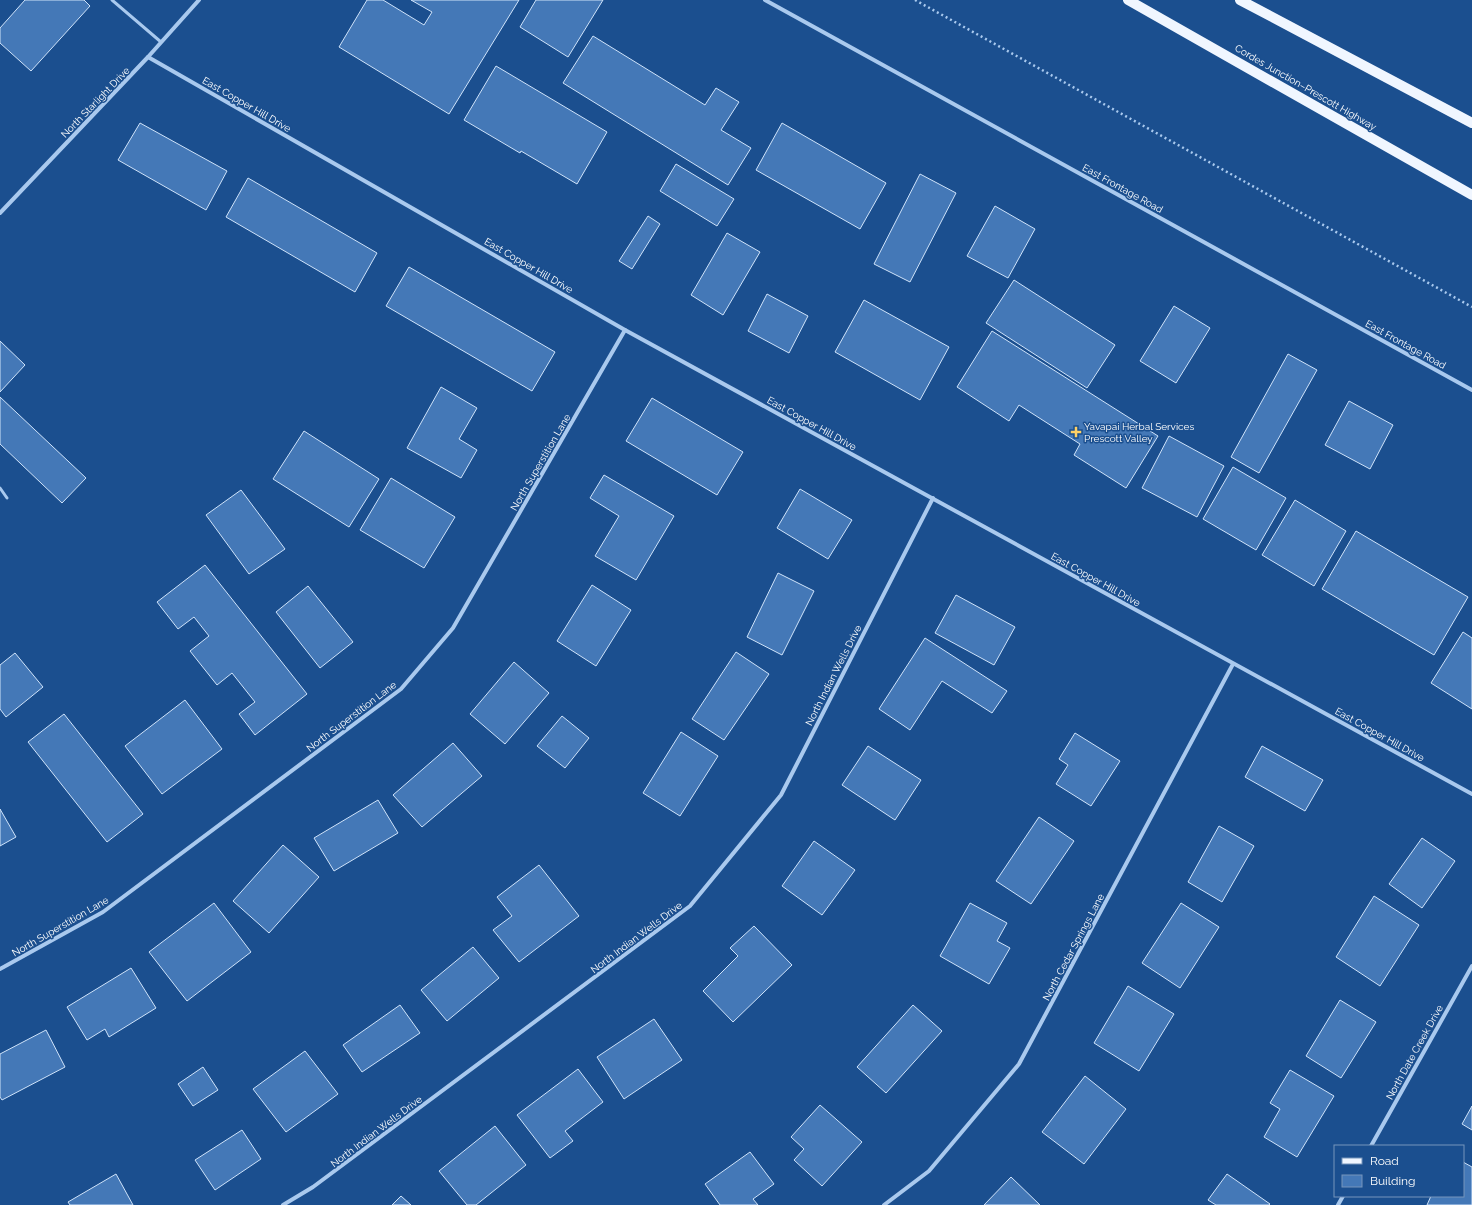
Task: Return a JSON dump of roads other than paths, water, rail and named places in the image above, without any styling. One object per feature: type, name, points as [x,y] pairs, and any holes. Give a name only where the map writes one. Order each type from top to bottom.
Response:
[{"type":"main road","name":"Cordes Junction–Prescott Highway","points":[[1128,0],[1472,195]]},
{"type":"main road","points":[[1240,0],[1472,124]]},
{"type":"street","name":"North Starlight Drive","points":[[0,213],[148,57],[199,0]]},
{"type":"street","name":"East Frontage Road","points":[[766,0],[1472,390]]},
{"type":"street","name":"East Copper Hill Drive","points":[[148,57],[625,330],[1472,794]]},
{"type":"street","name":"North Superstition Lane","points":[[0,969],[103,912],[402,689],[453,628],[625,330]]},
{"type":"street","name":"North Indian Wells Drive","points":[[283,1205],[313,1187],[690,906],[781,795],[933,498]]},
{"type":"street","name":"North Cedar Springs Lane","points":[[884,1205],[929,1170],[1019,1064],[1234,664]]},
{"type":"street","name":"North Date Creek Drive","points":[[1372,1145],[1472,966]]},
{"type":"lane","points":[[112,0],[161,42]]},
{"type":"lane","points":[[0,488],[7,498]]},
{"type":"place","name":"Yavapai Herbal Services Prescott Valley","points":[[1076,432]]}]
